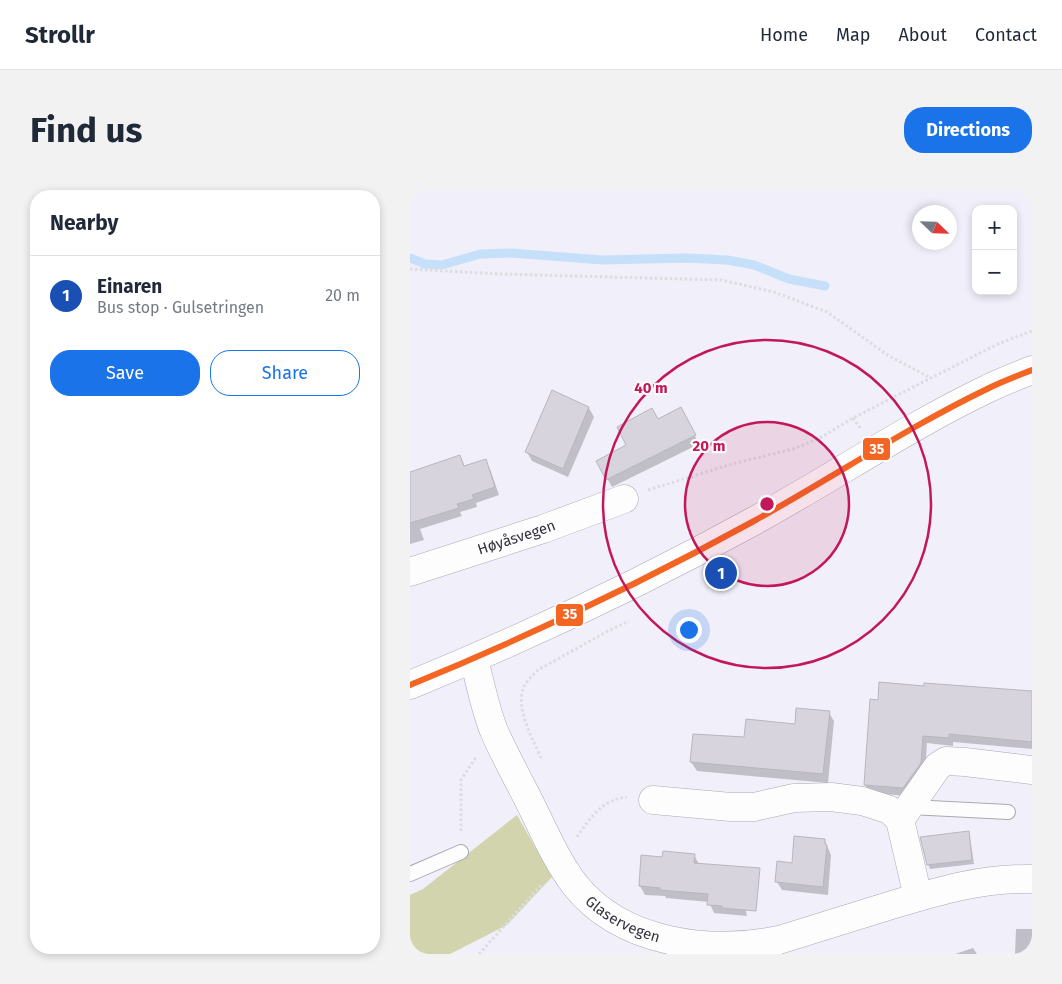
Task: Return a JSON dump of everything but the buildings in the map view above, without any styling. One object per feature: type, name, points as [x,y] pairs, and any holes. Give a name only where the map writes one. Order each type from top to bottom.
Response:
[{"type":"street","points":[[410,685],[474,658],[659,571],[755,520],[939,414],[988,388],[1032,370]]},
{"type":"street","name":"Høyåsvegen","points":[[410,572],[543,529],[624,499]]},
{"type":"street","name":"Glaservegen","points":[[474,658],[494,730],[560,863],[576,886],[595,906],[614,920],[645,935],[680,945],[712,949],[744,947],[777,940],[956,886],[997,880],[1032,879]]},
{"type":"street","points":[[918,897],[905,814],[938,766],[946,761],[1032,770]]},
{"type":"street","points":[[653,800],[731,807],[754,806],[794,798],[831,797],[862,801],[905,814]]},
{"type":"lane","points":[[905,814],[1008,812]]},
{"type":"lane","points":[[410,874],[460,852]]},
{"type":"path","points":[[410,268],[499,274],[721,280],[774,292],[827,312],[889,356],[931,378]]},
{"type":"path","points":[[624,499],[683,478],[793,449],[820,438],[853,418],[936,375],[1000,343],[1032,331]]},
{"type":"path","points":[[543,764],[527,727],[521,706],[522,690],[528,679],[538,670],[629,621]]},
{"type":"path","points":[[460,852],[461,780],[494,730],[521,706]]},
{"type":"path","points":[[573,826],[579,834]]},
{"type":"green space","points":[[517,815],[552,877],[507,925],[450,954],[410,954],[410,895],[423,889]]},
{"type":"waterway","points":[[410,258],[425,264],[442,265],[480,254],[511,253],[603,260],[686,258],[727,260],[754,265],[789,279],[825,286]]},
{"type":"transit line","name":"35","points":[[410,685],[498,648],[670,566],[783,505],[927,420],[992,386],[1032,370]]},
{"type":"place","name":"Einaren","points":[[721,573]]}]
